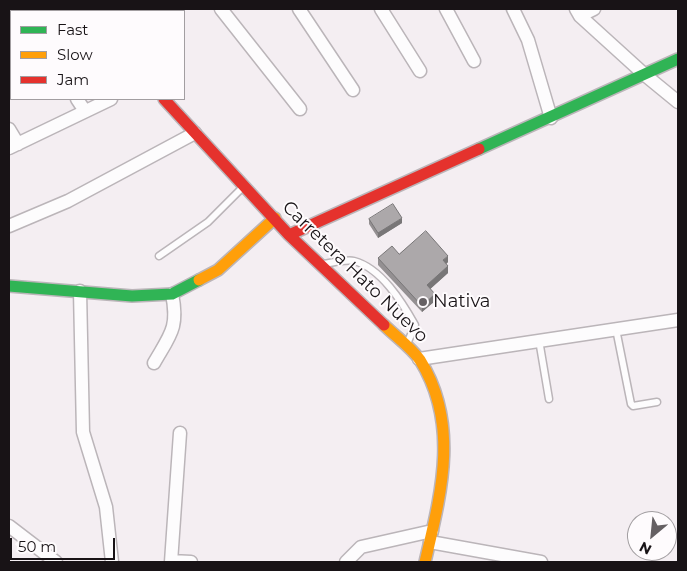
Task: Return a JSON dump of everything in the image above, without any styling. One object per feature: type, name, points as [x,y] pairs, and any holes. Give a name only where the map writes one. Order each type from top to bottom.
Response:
[{"type":"street","points":[[221,9],[300,109]]},
{"type":"street","points":[[298,9],[353,90]]},
{"type":"street","points":[[381,9],[420,71]]},
{"type":"street","points":[[446,9],[474,61]]},
{"type":"street","points":[[513,9],[528,40],[551,118]]},
{"type":"street","points":[[578,12],[594,9]]},
{"type":"street","points":[[578,12],[645,75],[678,102]]},
{"type":"street","points":[[289,235],[678,59]]},
{"type":"street","points":[[77,100],[85,111]]},
{"type":"street","points":[[9,129],[14,146],[109,100]]},
{"type":"street","name":"Carretera Hato Nuevo","points":[[165,100],[289,235],[406,345],[419,359],[431,379],[442,412],[446,433],[446,465],[425,562]]},
{"type":"street","points":[[9,226],[68,201],[195,133]]},
{"type":"street","points":[[9,286],[132,296],[172,294],[218,270],[275,218]]},
{"type":"street","points":[[80,291],[83,432],[106,507],[112,562]]},
{"type":"street","points":[[154,363],[174,329],[176,312],[172,294]]},
{"type":"street","points":[[419,359],[678,320]]},
{"type":"street","points":[[180,433],[171,561],[191,562]]},
{"type":"street","points":[[9,526],[56,562]]},
{"type":"street","points":[[346,562],[361,547],[431,537],[541,562]]},
{"type":"lane","points":[[159,256],[208,222],[244,185]]},
{"type":"lane","points":[[319,265],[352,260],[370,267],[405,307],[415,325],[406,345]]},
{"type":"lane","points":[[616,329],[633,406],[657,402]]},
{"type":"lane","points":[[539,340],[548,399]]},
{"type":"building","points":[[393,204],[402,218],[378,233],[369,219]]},
{"type":"building","points":[[426,231],[448,256],[443,260],[448,266],[427,285],[435,294],[422,306],[378,258],[392,246],[399,254]]},
{"type":"traffic: fast","points":[[479,149],[678,59]]},
{"type":"traffic: fast","points":[[9,286],[132,296],[172,294],[199,280]]},
{"type":"traffic: slow","points":[[199,280],[218,270],[275,218]]},
{"type":"traffic: slow","points":[[384,325],[408,346],[420,360],[432,384],[440,409],[444,459],[437,511],[425,562]]},
{"type":"traffic: jam","points":[[165,100],[289,235],[384,325]]},
{"type":"traffic: jam","points":[[289,235],[479,149]]},
{"type":"place","name":"Nativa","points":[[423,302]]}]
